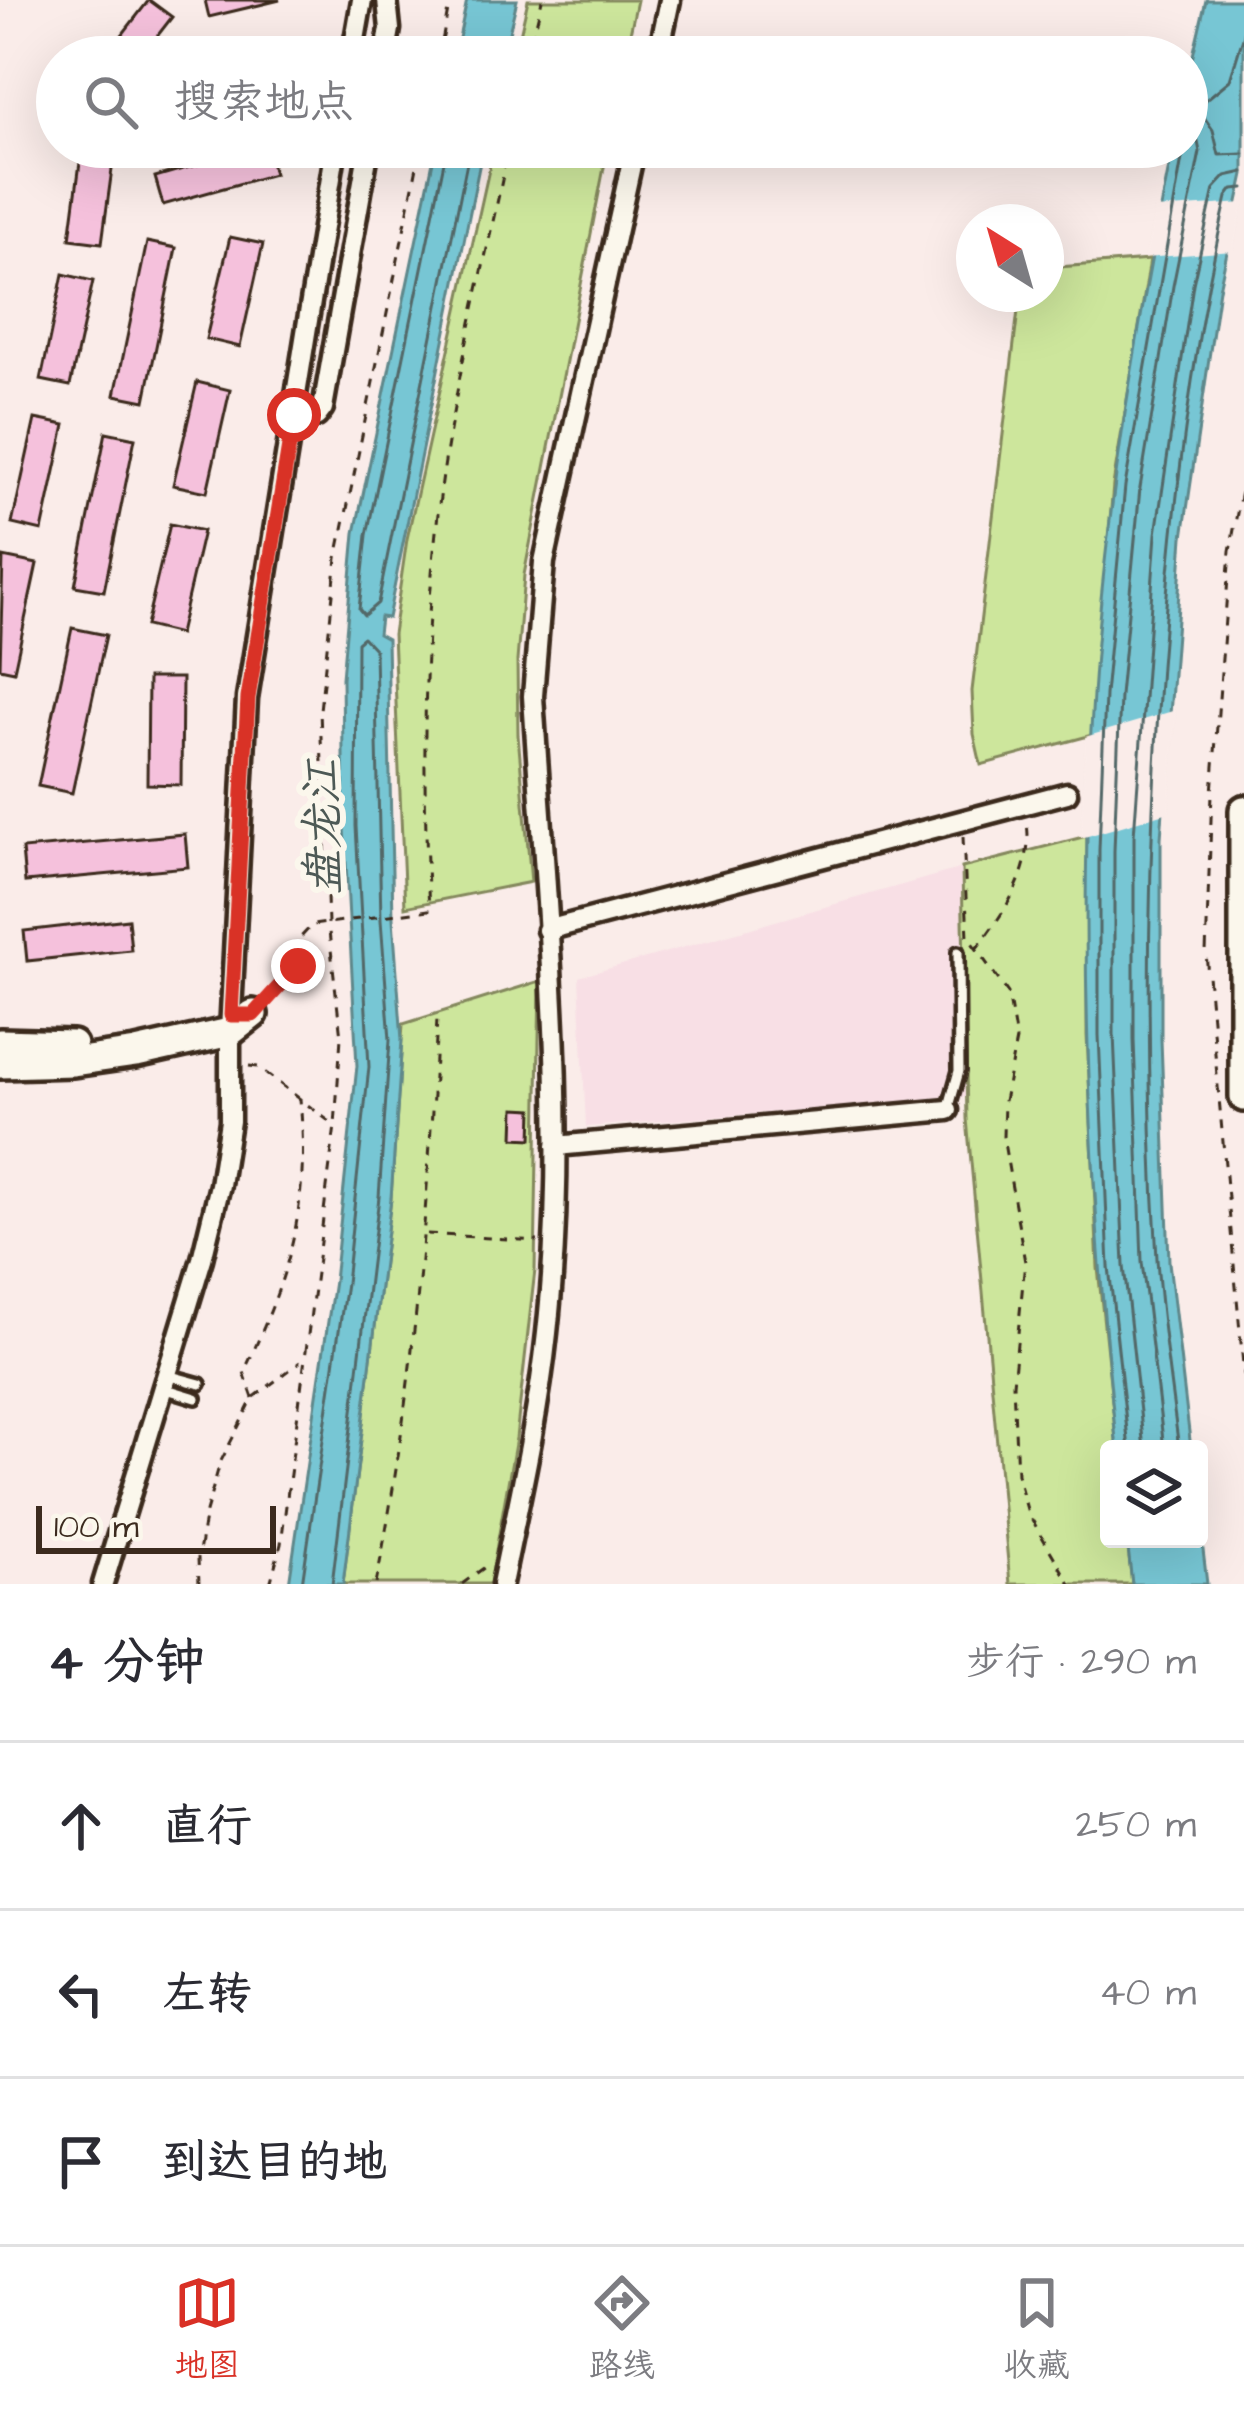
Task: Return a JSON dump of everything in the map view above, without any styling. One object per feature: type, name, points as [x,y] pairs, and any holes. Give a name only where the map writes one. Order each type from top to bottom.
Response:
[{"type":"street","points":[[356,36],[362,0]]},
{"type":"street","points":[[387,0],[389,36]]},
{"type":"street","points":[[662,36],[670,0]]},
{"type":"street","points":[[103,1584],[220,1185],[238,1020],[248,698],[333,168]]},
{"type":"street","points":[[294,415],[317,416],[323,408],[365,168]]},
{"type":"street","points":[[502,1584],[529,1458],[547,1333],[553,1242],[556,1146],[533,696],[544,562],[630,168]]},
{"type":"street","points":[[547,929],[1067,793]]},
{"type":"street","points":[[1244,809],[1244,1097]]},
{"type":"street","points":[[0,1043],[66,1046],[146,1039],[238,1020]]},
{"type":"street","points":[[0,1064],[74,1062],[238,1020]]},
{"type":"street","points":[[556,1146],[948,1110]]},
{"type":"lane","points":[[948,1110],[959,1071],[958,952]]},
{"type":"lane","points":[[165,1382],[200,1384]]},
{"type":"lane","points":[[165,1382],[196,1398]]},
{"type":"path","points":[[443,36],[450,0]]},
{"type":"path","points":[[533,36],[542,0]]},
{"type":"path","points":[[270,1584],[281,1544],[335,1126],[341,1037],[328,923],[320,710],[338,558],[417,168]]},
{"type":"path","points":[[238,1020],[292,974],[306,930],[429,910],[428,650],[451,426],[505,168]]},
{"type":"path","points":[[976,949],[1002,916],[1030,849],[1024,805]]},
{"type":"path","points":[[962,821],[968,937],[1008,993],[1016,1040],[1004,1101],[1003,1137],[1025,1262],[1012,1384],[1017,1474],[1028,1514],[1070,1584]]},
{"type":"path","points":[[376,1584],[406,1414],[426,1234],[437,1018]]},
{"type":"path","points":[[231,1063],[258,1067],[335,1126]]},
{"type":"path","points":[[253,1398],[244,1372],[271,1314],[301,1211],[300,1099]]},
{"type":"path","points":[[426,1234],[553,1242]]},
{"type":"path","points":[[199,1584],[198,1558],[220,1463],[253,1398],[304,1359]]},
{"type":"path","points":[[462,1584],[509,1551]]},
{"type":"shaded area","points":[[962,868],[967,1097],[586,1127],[579,977]]},
{"type":"green space","points":[[528,0],[637,0],[629,36],[520,36]]},
{"type":"green space","points":[[489,168],[604,168],[524,575],[517,661],[518,735],[531,882],[405,907],[393,634],[407,539]]},
{"type":"green space","points":[[1150,260],[1113,485],[1092,735],[981,765],[972,691],[1018,312],[1064,312],[1064,267]]},
{"type":"green space","points":[[1087,836],[1087,1035],[1098,1268],[1116,1440],[1100,1440],[1100,1548],[1128,1548],[1132,1584],[1010,1584],[967,1119],[962,868]]},
{"type":"green space","points":[[540,981],[535,1270],[516,1438],[490,1584],[343,1584],[391,1198],[403,1024]]},
{"type":"water","points":[[467,0],[517,0],[508,36],[459,36]]},
{"type":"water","points":[[1206,0],[1244,0],[1244,174],[1219,289],[1183,537],[1161,838],[1161,1039],[1169,1262],[1190,1440],[1116,1440],[1093,1167],[1086,978],[1093,695],[1114,488],[1169,168],[1208,168],[1208,36],[1198,36]]},
{"type":"water","points":[[432,168],[479,168],[388,618],[380,617],[378,634],[387,639],[393,919],[402,1040],[391,1198],[343,1584],[289,1584],[334,1281],[357,1066],[344,827],[342,678],[355,533]]},
{"type":"water","points":[[1128,1548],[1203,1548],[1207,1584],[1132,1584]]},
{"type":"pier","points":[[1244,203],[1233,251],[1145,258],[1155,209]]},
{"type":"pier","points":[[1176,710],[1169,812],[1081,838],[1085,737]]},
{"type":"building","points":[[149,0],[172,17],[157,36],[121,36]]},
{"type":"building","points":[[205,0],[280,0],[209,17]]},
{"type":"building","points":[[79,168],[112,168],[102,243],[70,239]]},
{"type":"building","points":[[186,168],[272,168],[274,174],[163,205],[155,177]]},
{"type":"building","points":[[230,237],[263,244],[240,347],[206,339]]},
{"type":"building","points":[[147,242],[176,248],[145,401],[115,395]]},
{"type":"building","points":[[63,274],[93,281],[70,386],[41,380]]},
{"type":"building","points":[[197,382],[230,390],[207,492],[173,485]]},
{"type":"building","points":[[35,419],[65,425],[42,531],[12,524]]},
{"type":"building","points":[[106,432],[135,438],[104,591],[75,586]]},
{"type":"building","points":[[170,524],[203,531],[179,634],[146,626]]},
{"type":"building","points":[[3,557],[37,564],[14,671],[0,668]]},
{"type":"building","points":[[72,628],[106,635],[72,793],[38,786]]},
{"type":"building","points":[[148,678],[182,678],[181,785],[147,784]]},
{"type":"building","points":[[185,834],[188,867],[25,882],[22,849]]},
{"type":"building","points":[[128,919],[131,950],[27,961],[24,931]]},
{"type":"building","points":[[515,1108],[533,1109],[532,1139],[514,1138]]},
{"type":"route","points":[[294,415],[252,659],[231,1015],[253,1015],[298,966]]},
{"type":"water label","name":"盘龙江","points":[[324,827]]}]
